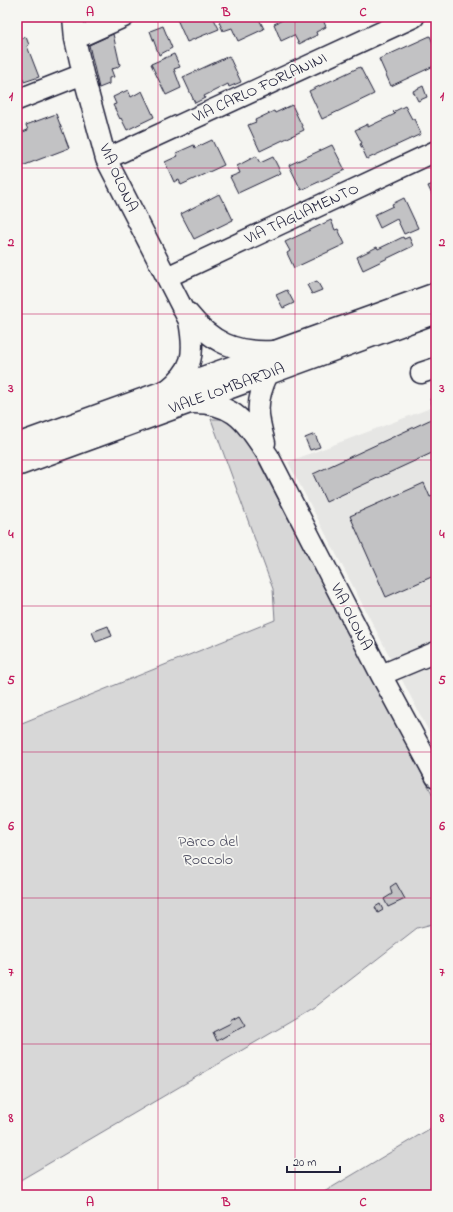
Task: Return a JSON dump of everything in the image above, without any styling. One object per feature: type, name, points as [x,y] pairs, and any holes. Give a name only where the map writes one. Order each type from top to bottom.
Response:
[{"type":"main road","name":"VIALE LOMBARDIA","points":[[17,445],[436,294]]},
{"type":"main road","name":"VIALE LOMBARDIA","points":[[17,465],[436,312]]},
{"type":"street","name":"VIA OLONA","points":[[73,17],[75,39],[83,74],[106,160],[189,321],[192,335],[190,362],[185,373],[166,391]]},
{"type":"street","points":[[75,39],[124,17]]},
{"type":"street","name":"VIA CARLO FORLANINI","points":[[106,160],[414,17]]},
{"type":"street","points":[[17,100],[83,74]]},
{"type":"street","name":"VIA TAGLIAMENTO","points":[[167,277],[436,151]]},
{"type":"street","name":"VIA OLONA","points":[[183,307],[205,332],[215,340],[242,350],[256,352],[277,351]]},
{"type":"street","name":"VIA OLONA","points":[[268,374],[261,389],[258,410],[259,422],[269,457]]},
{"type":"street","name":"VIA OLONA","points":[[187,403],[203,402],[216,404],[238,415],[248,426],[269,457],[381,675],[436,777]]},
{"type":"street","points":[[381,675],[436,652]]},
{"type":"shaded area","points":[[436,406],[436,745],[288,462]]},
{"type":"green space","name":"Parco del Roccolo","points":[[211,419],[232,419],[255,455],[436,801],[436,923],[417,928],[314,1008],[17,1182],[17,725],[275,620],[273,589]]},
{"type":"green space","points":[[436,1125],[436,1195],[319,1195]]},
{"type":"building","points":[[176,17],[213,17],[219,29],[187,42]]},
{"type":"building","points":[[228,17],[258,17],[264,29],[238,41],[232,28],[223,31],[219,22]]},
{"type":"building","points":[[289,17],[322,17],[326,27],[316,32],[317,35],[299,44],[294,35],[281,41],[274,24]]},
{"type":"building","points":[[163,26],[172,48],[159,55],[150,31]]},
{"type":"building","points":[[113,34],[120,65],[111,69],[114,77],[109,78],[109,84],[99,88],[89,45]]},
{"type":"building","points":[[430,36],[436,50],[436,65],[391,86],[379,59]]},
{"type":"building","points":[[26,37],[29,45],[27,46],[39,77],[24,82],[23,79],[17,82],[17,41]]},
{"type":"building","points":[[174,54],[180,67],[174,69],[181,88],[166,95],[151,64]]},
{"type":"building","points":[[229,56],[241,82],[229,87],[228,84],[204,96],[205,98],[195,103],[183,77]]},
{"type":"building","points":[[360,67],[374,94],[322,119],[309,91]]},
{"type":"building","points":[[423,86],[427,97],[418,101],[413,91]]},
{"type":"building","points":[[128,90],[131,97],[142,91],[154,117],[127,130],[113,105],[116,104],[113,97]]},
{"type":"building","points":[[292,105],[304,130],[260,151],[248,125],[274,111],[275,113]]},
{"type":"building","points":[[405,106],[412,119],[414,119],[421,134],[367,159],[360,144],[362,143],[355,130],[368,124],[368,127],[395,114],[393,112]]},
{"type":"building","points":[[56,114],[69,148],[17,168],[17,134],[28,130],[26,125]]},
{"type":"building","points":[[212,140],[224,165],[181,185],[179,180],[174,182],[165,162],[178,156],[176,153],[194,145],[195,148]]},
{"type":"building","points":[[332,145],[345,170],[301,190],[289,165]]},
{"type":"building","points":[[256,156],[260,163],[273,157],[281,173],[238,193],[230,177],[240,173],[237,166]]},
{"type":"building","points":[[436,183],[436,203],[428,186]]},
{"type":"building","points":[[219,194],[233,220],[194,239],[181,214]]},
{"type":"building","points":[[404,198],[418,228],[404,234],[397,219],[380,228],[374,215],[393,206],[392,204]]},
{"type":"building","points":[[331,220],[335,230],[338,229],[345,244],[294,268],[287,253],[290,251],[285,242]]},
{"type":"building","points":[[403,237],[404,239],[409,237],[413,246],[363,270],[357,257]]},
{"type":"building","points":[[317,281],[322,290],[312,294],[307,285]]},
{"type":"building","points":[[287,290],[294,303],[283,308],[276,295]]},
{"type":"building","points":[[436,396],[436,413],[430,399]]},
{"type":"building","points":[[436,417],[436,459],[434,452],[326,502],[313,474]]},
{"type":"building","points":[[315,434],[320,447],[310,450],[305,438]]},
{"type":"building","points":[[424,483],[430,497],[436,495],[436,575],[386,597],[350,516]]},
{"type":"building","points":[[108,626],[112,636],[96,642],[92,632]]},
{"type":"building","points":[[396,883],[405,899],[388,907],[384,899],[392,894],[390,887]]},
{"type":"building","points":[[380,904],[383,910],[378,913],[375,907]]},
{"type":"building","points":[[239,1015],[245,1025],[217,1041],[213,1032],[231,1023],[230,1020]]}]
